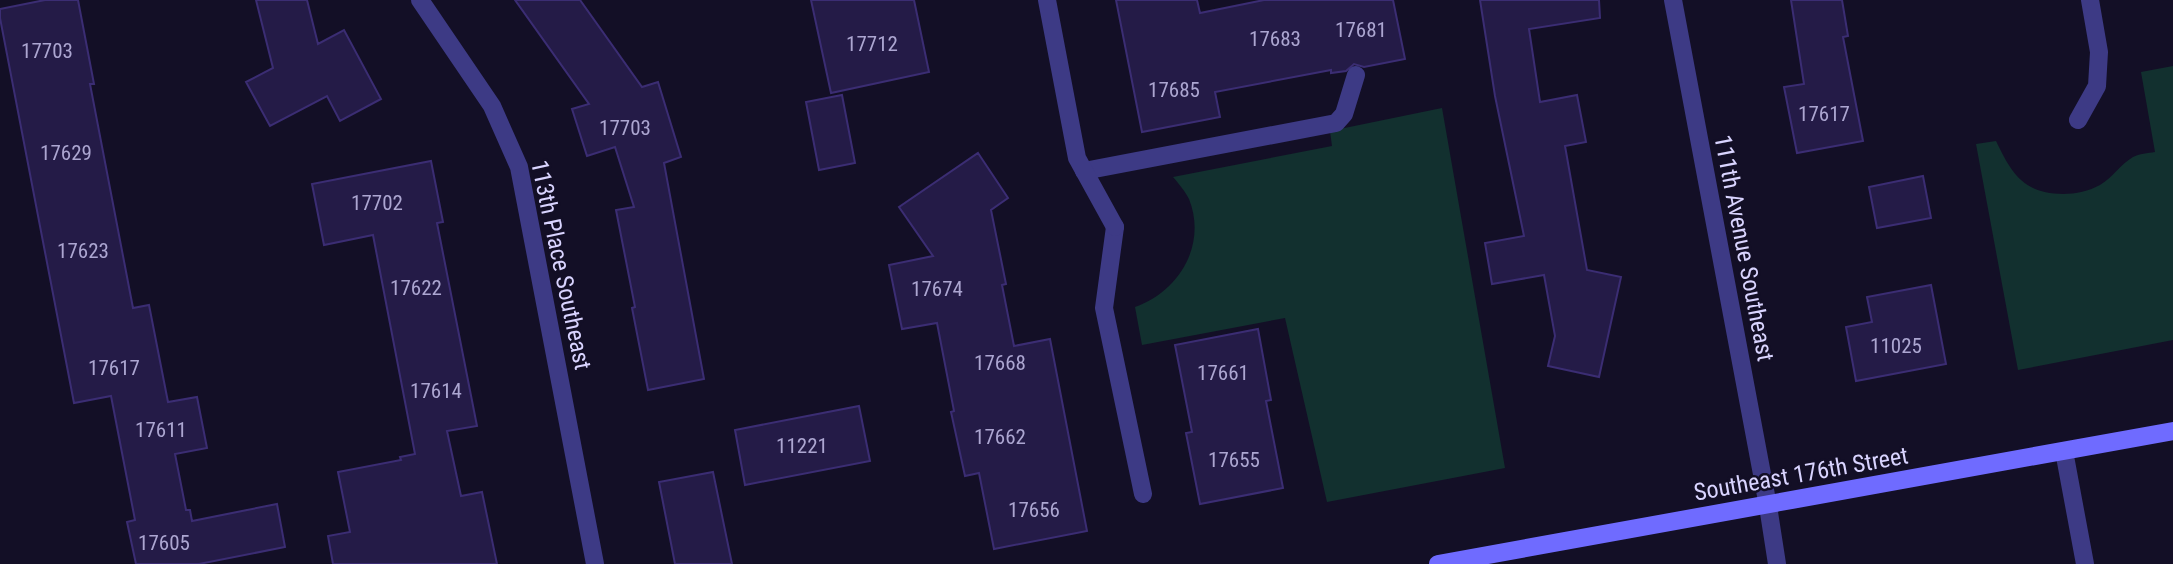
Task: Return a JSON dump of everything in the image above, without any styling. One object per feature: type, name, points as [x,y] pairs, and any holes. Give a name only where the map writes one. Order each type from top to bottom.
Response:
[{"type":"main road","name":"Southeast 176th Street","points":[[1437,564],[2173,431]]},
{"type":"street","name":"113th Place Southeast","points":[[420,0],[492,106],[519,167],[595,564]]},
{"type":"street","points":[[1047,0],[1077,158],[1115,227],[1104,308],[1143,494]]},
{"type":"street","name":"111th Avenue Southeast","points":[[1673,0],[1777,564]]},
{"type":"street","points":[[2077,120],[2097,86],[2099,52],[2090,0]]},
{"type":"street","points":[[1084,170],[1336,123],[1344,114],[1356,75]]},
{"type":"street","points":[[2064,451],[2085,564]]},
{"type":"green space","points":[[2173,66],[2173,340],[2018,370],[1976,144],[1996,141],[2014,172],[2021,180],[2038,190],[2063,194],[2091,189],[2104,182],[2133,157],[2155,152],[2141,72]]},
{"type":"green space","points":[[1442,108],[1505,468],[1327,502],[1285,318],[1142,345],[1135,307],[1151,300],[1177,278],[1192,249],[1194,216],[1189,199],[1173,177],[1332,146],[1330,131]]},
{"type":"building","points":[[45,0],[78,0],[94,84],[90,84],[133,308],[149,305],[168,402],[197,397],[207,448],[175,454],[186,510],[190,510],[192,521],[277,504],[285,547],[199,564],[136,564],[127,522],[135,520],[111,396],[74,403],[0,18],[0,9]]},
{"type":"building","points":[[256,0],[307,0],[318,44],[344,30],[381,99],[340,121],[327,96],[270,126],[246,82],[273,68]]},
{"type":"building","points":[[515,0],[580,0],[642,87],[658,82],[681,157],[664,163],[704,379],[648,390],[616,210],[634,207],[615,147],[587,156],[572,109],[589,104]]},
{"type":"building","points":[[811,0],[914,0],[929,72],[831,93]]},
{"type":"building","points":[[1116,0],[1197,0],[1200,13],[1264,0],[1393,0],[1405,59],[1364,67],[1354,64],[1346,71],[1331,73],[1331,70],[1215,92],[1220,117],[1142,132]]},
{"type":"building","points":[[1480,0],[1599,0],[1600,18],[1529,29],[1540,102],[1577,95],[1586,142],[1565,146],[1587,270],[1621,277],[1599,377],[1548,366],[1555,336],[1544,275],[1492,284],[1485,243],[1524,236],[1495,96]]},
{"type":"building","points":[[1791,0],[1842,0],[1848,36],[1843,37],[1863,141],[1797,153],[1784,87],[1804,84]]},
{"type":"building","points":[[842,95],[855,163],[819,170],[806,102]]},
{"type":"building","points":[[978,153],[1008,198],[991,210],[1006,284],[1002,285],[1014,346],[1050,339],[1087,531],[994,549],[979,473],[965,476],[951,412],[954,411],[937,323],[902,329],[889,265],[933,256],[899,207]]},
{"type":"building","points":[[431,161],[443,222],[437,223],[477,426],[447,431],[461,496],[482,492],[497,564],[333,564],[328,536],[350,532],[338,472],[401,460],[400,457],[415,454],[373,235],[324,245],[312,184]]},
{"type":"building","points":[[1923,176],[1931,218],[1877,228],[1869,187]]},
{"type":"building","points":[[1931,285],[1946,364],[1856,381],[1846,327],[1872,322],[1867,297]]},
{"type":"building","points":[[1258,329],[1271,400],[1266,401],[1283,488],[1200,504],[1186,433],[1192,432],[1175,345]]},
{"type":"building","points":[[859,406],[870,461],[745,485],[735,430]]},
{"type":"building","points":[[713,472],[732,564],[675,564],[659,482]]}]
